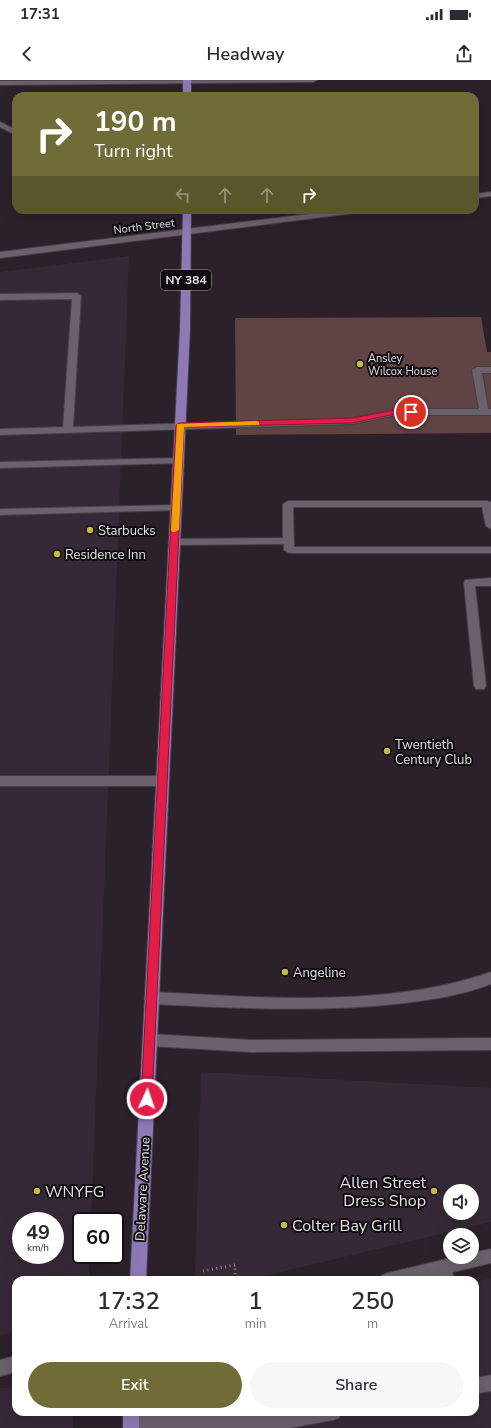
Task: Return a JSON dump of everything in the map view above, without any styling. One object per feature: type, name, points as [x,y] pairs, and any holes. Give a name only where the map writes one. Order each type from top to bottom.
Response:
[{"type":"main road","points":[[187,80],[187,92]]},
{"type":"main road","name":"Delaware Avenue","points":[[138,1276],[185,329],[187,214]]},
{"type":"street","points":[[0,83],[187,80],[313,80]]},
{"type":"street","points":[[0,124],[12,131]]},
{"type":"street","points":[[479,196],[491,194]]},
{"type":"street","name":"North Street","points":[[0,255],[328,214]]},
{"type":"street","points":[[0,297],[77,296],[68,429]]},
{"type":"street","points":[[0,432],[352,420],[396,412],[488,412],[477,370],[491,370]]},
{"type":"street","points":[[0,465],[178,461]]},
{"type":"street","points":[[491,524],[489,504],[288,504],[289,550],[491,550]]},
{"type":"street","points":[[0,512],[176,508]]},
{"type":"street","points":[[174,542],[288,541]]},
{"type":"street","points":[[480,686],[469,583],[491,582]]},
{"type":"street","points":[[0,781],[163,781]]},
{"type":"street","points":[[152,998],[235,1002],[360,1002],[431,994],[475,985],[491,978]]},
{"type":"street","points":[[150,1040],[251,1046],[491,1044]]},
{"type":"street","points":[[426,1276],[445,1274],[491,1256]]},
{"type":"street","points":[[0,1368],[12,1365]]},
{"type":"street","points":[[479,1385],[491,1383]]},
{"type":"street","points":[[131,1421],[265,1424],[314,1416]]},
{"type":"path","points":[[203,1272],[235,1265],[235,1276]]},
{"type":"shaded area","points":[[129,256],[91,1212],[72,1212],[72,1264],[90,1264],[89,1276],[12,1276],[12,1333],[0,1335],[0,272]]},
{"type":"shaded area","points":[[481,317],[487,352],[491,352],[491,433],[236,435],[235,318]]},
{"type":"shaded area","points":[[201,1072],[491,1088],[491,1222],[466,1228],[443,1228],[443,1233],[264,1276],[195,1276]]},
{"type":"shaded area","points":[[491,1278],[491,1428],[197,1428],[197,1416],[479,1416],[479,1281]]},
{"type":"shaded area","points":[[12,1387],[12,1416],[73,1416],[73,1428],[0,1428],[0,1388]]},
{"type":"slow traffic","points":[[175,530],[180,425],[257,423]]},
{"type":"place","name":"Ansley Wilcox House","points":[[360,364]]},
{"type":"place","name":"Starbucks","points":[[90,530]]},
{"type":"place","name":"Residence Inn","points":[[57,554]]},
{"type":"place","name":"Twentieth Century Club","points":[[387,751]]},
{"type":"place","name":"Angeline","points":[[285,972]]},
{"type":"place","name":"WNYFG","points":[[37,1191]]},
{"type":"place","name":"Allen Street Dress Shop","points":[[434,1191]]},
{"type":"place","name":"Colter Bay Grill","points":[[284,1225]]},
{"type":"route","points":[[147,1099],[180,425],[352,420],[396,412],[411,412]]}]
